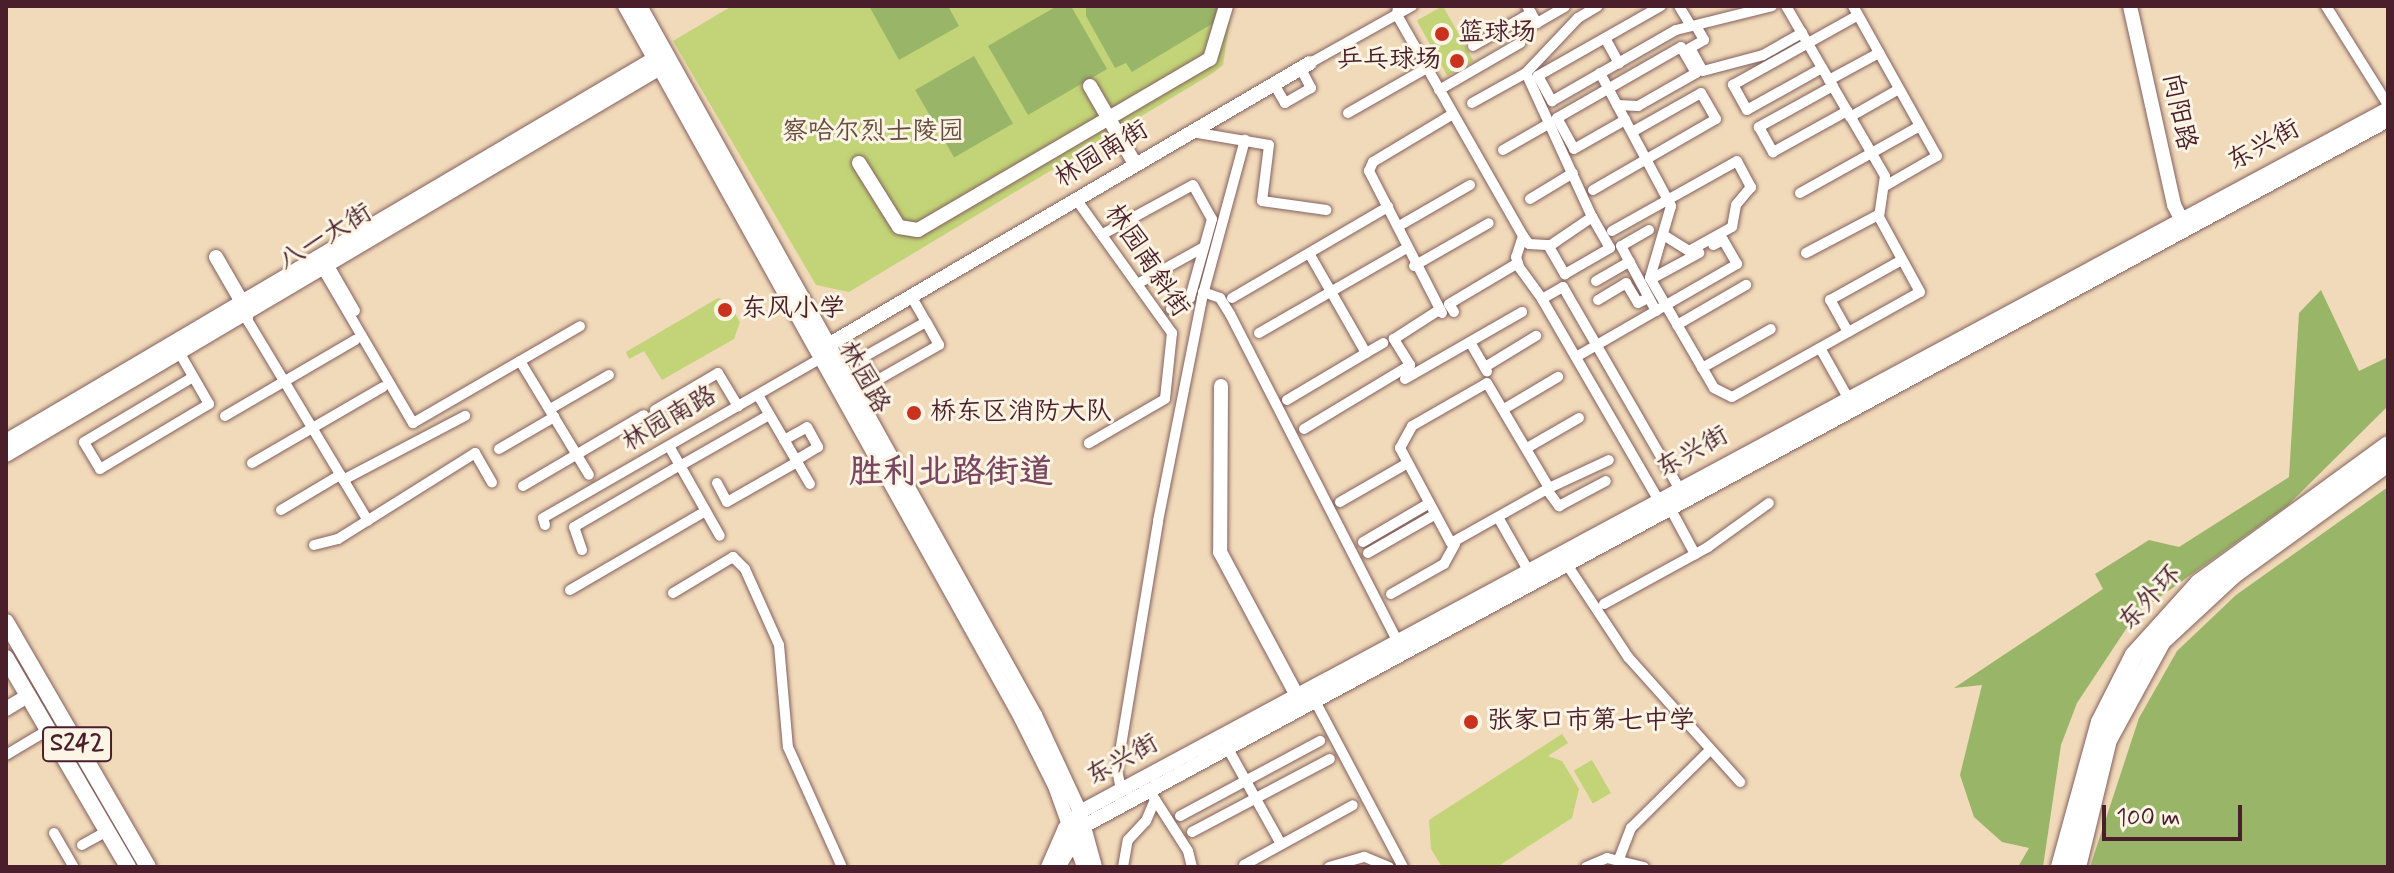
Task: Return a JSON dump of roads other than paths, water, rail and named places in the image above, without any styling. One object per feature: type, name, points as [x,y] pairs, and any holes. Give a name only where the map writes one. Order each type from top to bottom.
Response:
[{"type":"highway","name":"东外环","points":[[2060,867],[2100,722],[2134,655],[2199,583],[2388,445]]},
{"type":"highway","points":[[2077,867],[2108,740],[2162,641],[2233,575],[2388,464]]},
{"type":"main road","name":"林园路","points":[[625,6],[663,60],[1035,715],[1076,824]]},
{"type":"main road","name":"林园路","points":[[640,6],[663,60]]},
{"type":"main road","points":[[859,163],[899,227],[910,232],[1210,59],[1226,6]]},
{"type":"main road","name":"向阳路","points":[[2130,6],[2183,222]]},
{"type":"main road","name":"八一大街","points":[[6,455],[179,352],[245,307],[325,266],[663,60]]},
{"type":"main road","name":"八一大街","points":[[6,441],[245,307],[663,60]]},
{"type":"main road","name":"林园南街","points":[[825,350],[911,296],[1305,66]]},
{"type":"main road","points":[[1090,86],[1135,164]]},
{"type":"main road","name":"东兴街","points":[[1531,575],[1566,563],[1682,493],[2183,222],[2388,107]]},
{"type":"main road","name":"东兴街","points":[[2183,222],[2388,120]]},
{"type":"main road","points":[[216,257],[245,307]]},
{"type":"main road","name":"林园路","points":[[825,350],[1076,824]]},
{"type":"main road","points":[[1221,386],[1220,552],[1304,700]]},
{"type":"main road","points":[[2273,530],[2388,434]]},
{"type":"main road","name":"东兴街","points":[[1076,824],[1152,795],[1304,700],[1664,505]]},
{"type":"main road","name":"S242","points":[[6,622],[148,867]]},
{"type":"main road","name":"S242","points":[[6,658],[128,867]]},
{"type":"main road","points":[[6,709],[44,688]]},
{"type":"main road","name":"东兴街","points":[[1076,824],[1121,790],[1304,700]]},
{"type":"main road","points":[[1055,850],[1057,793]]},
{"type":"main road","points":[[1048,867],[1055,850],[1076,824]]},
{"type":"main road","points":[[1058,867],[1076,824]]},
{"type":"main road","points":[[1076,824],[1084,867]]},
{"type":"main road","points":[[1076,824],[1095,867]]},
{"type":"street","name":"林园南街","points":[[1305,66],[1397,10],[1412,6]]},
{"type":"street","points":[[1472,103],[1526,73],[1578,18],[1598,6]]},
{"type":"street","points":[[1661,6],[1538,76],[1552,101],[1693,26],[1772,6]]},
{"type":"street","points":[[1679,6],[1704,40],[1690,48],[1703,71],[1763,55],[1802,33]]},
{"type":"street","points":[[1600,73],[1669,200],[1671,213],[1650,267],[1651,279],[1719,393],[1732,397],[1920,292],[1878,215],[1885,186],[1872,154],[1786,6]]},
{"type":"street","points":[[2326,6],[2388,107]]},
{"type":"street","points":[[1473,46],[1529,9],[1537,23],[1565,7]]},
{"type":"street","points":[[1397,10],[1439,90],[1529,244],[1548,245],[1592,217]]},
{"type":"street","points":[[1822,68],[1747,110],[1733,85],[1808,44],[1855,11],[1937,156],[1885,186]]},
{"type":"street","points":[[1605,38],[1619,63]]},
{"type":"street","points":[[1439,90],[1520,43]]},
{"type":"street","points":[[1617,105],[1638,106],[1696,73],[1681,47],[1557,118],[1574,149],[1625,120]]},
{"type":"street","points":[[1879,53],[1759,127],[1773,152],[1899,89]]},
{"type":"street","points":[[1274,84],[1285,103],[1311,88],[1305,66]]},
{"type":"street","points":[[1348,113],[1427,68]]},
{"type":"street","points":[[1526,73],[1592,217],[1610,248],[1565,274],[1548,245]]},
{"type":"street","points":[[1593,190],[1716,119],[1701,93],[1632,132]]},
{"type":"street","points":[[1304,429],[1410,365],[1394,339],[1440,312],[1405,249],[1397,222],[1370,175],[1370,166],[1453,114]]},
{"type":"street","points":[[1503,150],[1550,123]]},
{"type":"street","points":[[1800,193],[1920,126]]},
{"type":"street","points":[[1190,131],[1269,145],[1262,201],[1326,210]]},
{"type":"street","points":[[1121,790],[1117,770],[1158,521],[1203,292],[1245,140]]},
{"type":"street","points":[[1612,231],[1737,161],[1751,187],[1736,205],[1732,227],[1689,251],[1663,235]]},
{"type":"street","points":[[1530,199],[1573,173]]},
{"type":"street","points":[[1103,234],[1193,185],[1212,219],[1190,298],[1171,309]]},
{"type":"street","points":[[1397,222],[1470,185]]},
{"type":"street","name":"林园南斜街","points":[[1076,199],[1172,333],[1165,399],[1089,443]]},
{"type":"street","points":[[1232,298],[1388,207]]},
{"type":"street","points":[[1397,222],[1407,212]]},
{"type":"street","points":[[1806,253],[1878,215]]},
{"type":"street","points":[[1414,266],[1489,223]]},
{"type":"street","points":[[1649,230],[1621,246],[1656,311]]},
{"type":"street","points":[[1523,236],[1518,263],[1695,554]]},
{"type":"street","points":[[1576,357],[1737,264],[1723,240],[1651,279]]},
{"type":"street","points":[[1139,283],[1204,247]]},
{"type":"street","points":[[1259,333],[1405,249]]},
{"type":"street","points":[[1309,253],[1366,353]]},
{"type":"street","points":[[1848,332],[1830,300],[1902,260]]},
{"type":"street","points":[[1596,281],[1630,261]]},
{"type":"street","points":[[1454,312],[1449,304],[1518,263]]},
{"type":"street","points":[[325,266],[413,423],[580,326]]},
{"type":"street","points":[[325,266],[394,377]]},
{"type":"street","points":[[1598,300],[1626,283],[1638,303],[1648,298]]},
{"type":"street","points":[[1677,325],[1746,285]]},
{"type":"street","points":[[1542,299],[1563,287],[1682,493]]},
{"type":"street","points":[[1203,292],[1220,298],[1230,314],[1400,646]]},
{"type":"street","points":[[875,400],[867,386],[939,345],[911,296]]},
{"type":"street","points":[[245,307],[248,321],[368,521]]},
{"type":"street","points":[[1405,379],[1522,312]]},
{"type":"street","points":[[873,376],[862,358],[926,322]]},
{"type":"street","points":[[1702,368],[1771,329]]},
{"type":"street","points":[[1485,367],[1536,336]]},
{"type":"street","points":[[225,416],[355,340]]},
{"type":"street","points":[[1470,342],[1485,367],[1487,383],[1559,506],[1606,481]]},
{"type":"street","points":[[1287,400],[1383,343]]},
{"type":"street","points":[[1820,348],[1850,401]]},
{"type":"street","name":"林园南路","points":[[545,525],[543,518],[758,395],[825,350]]},
{"type":"street","points":[[179,352],[209,404],[100,469],[84,442],[193,377]]},
{"type":"street","points":[[520,361],[589,475]]},
{"type":"street","points":[[523,486],[718,373],[738,406]]},
{"type":"street","points":[[499,449],[609,375]]},
{"type":"street","points":[[1504,409],[1558,377]]},
{"type":"street","points":[[1455,544],[1448,540],[1400,448],[1412,426],[1487,383]]},
{"type":"street","points":[[252,463],[383,387]]},
{"type":"street","points":[[758,395],[810,484]]},
{"type":"street","points":[[582,550],[574,527],[769,415]]},
{"type":"street","points":[[281,510],[401,445],[414,445],[465,416]]},
{"type":"street","points":[[1527,448],[1579,418]]},
{"type":"street","points":[[717,483],[727,502],[818,447],[807,427],[784,440]]},
{"type":"street","points":[[669,446],[683,464],[720,536]]},
{"type":"street","points":[[314,545],[338,539],[475,453],[492,482]]},
{"type":"street","points":[[1391,594],[1444,564],[1455,544],[1609,460]]},
{"type":"street","points":[[1340,502],[1406,464]]},
{"type":"street","points":[[1604,604],[1695,554],[1769,503]]},
{"type":"street","points":[[1428,504],[1366,547],[1434,515]]},
{"type":"street","points":[[570,590],[706,511]]},
{"type":"street","points":[[1499,519],[1531,575]]},
{"type":"street","points":[[673,593],[733,557],[745,569],[779,645],[788,747],[842,867]]},
{"type":"street","points":[[1566,563],[1628,657],[1740,782]]},
{"type":"street","points":[[1304,700],[1403,867]]},
{"type":"street","points":[[6,755],[48,730]]},
{"type":"street","points":[[1180,816],[1320,741]]},
{"type":"street","points":[[1227,747],[1281,844]]},
{"type":"street","points":[[1619,859],[1631,828],[1710,750]]},
{"type":"street","points":[[1192,832],[1330,759]]},
{"type":"street","points":[[1123,867],[1128,840],[1146,821],[1152,795]]},
{"type":"street","points":[[1152,795],[1188,851],[1192,867]]},
{"type":"street","points":[[1244,865],[1353,805]]},
{"type":"street","points":[[82,845],[107,831]]},
{"type":"street","points":[[54,833],[74,867]]},
{"type":"street","points":[[1329,867],[1365,857],[1389,867]]},
{"type":"street","points":[[1586,867],[1619,859],[1644,867]]},
{"type":"place","name":"篮球场","points":[[1442,34]]},
{"type":"place","name":"乒乓球场","points":[[1457,61]]},
{"type":"place","name":"东风小学","points":[[725,310]]},
{"type":"place","name":"桥东区消防大队","points":[[914,413]]},
{"type":"place","name":"张家口市第七中学","points":[[1471,722]]},
{"type":"district","name":"胜利北路街道","points":[[951,473]]},
{"type":"park label","name":"察哈尔烈士陵园","points":[[873,133]]}]
